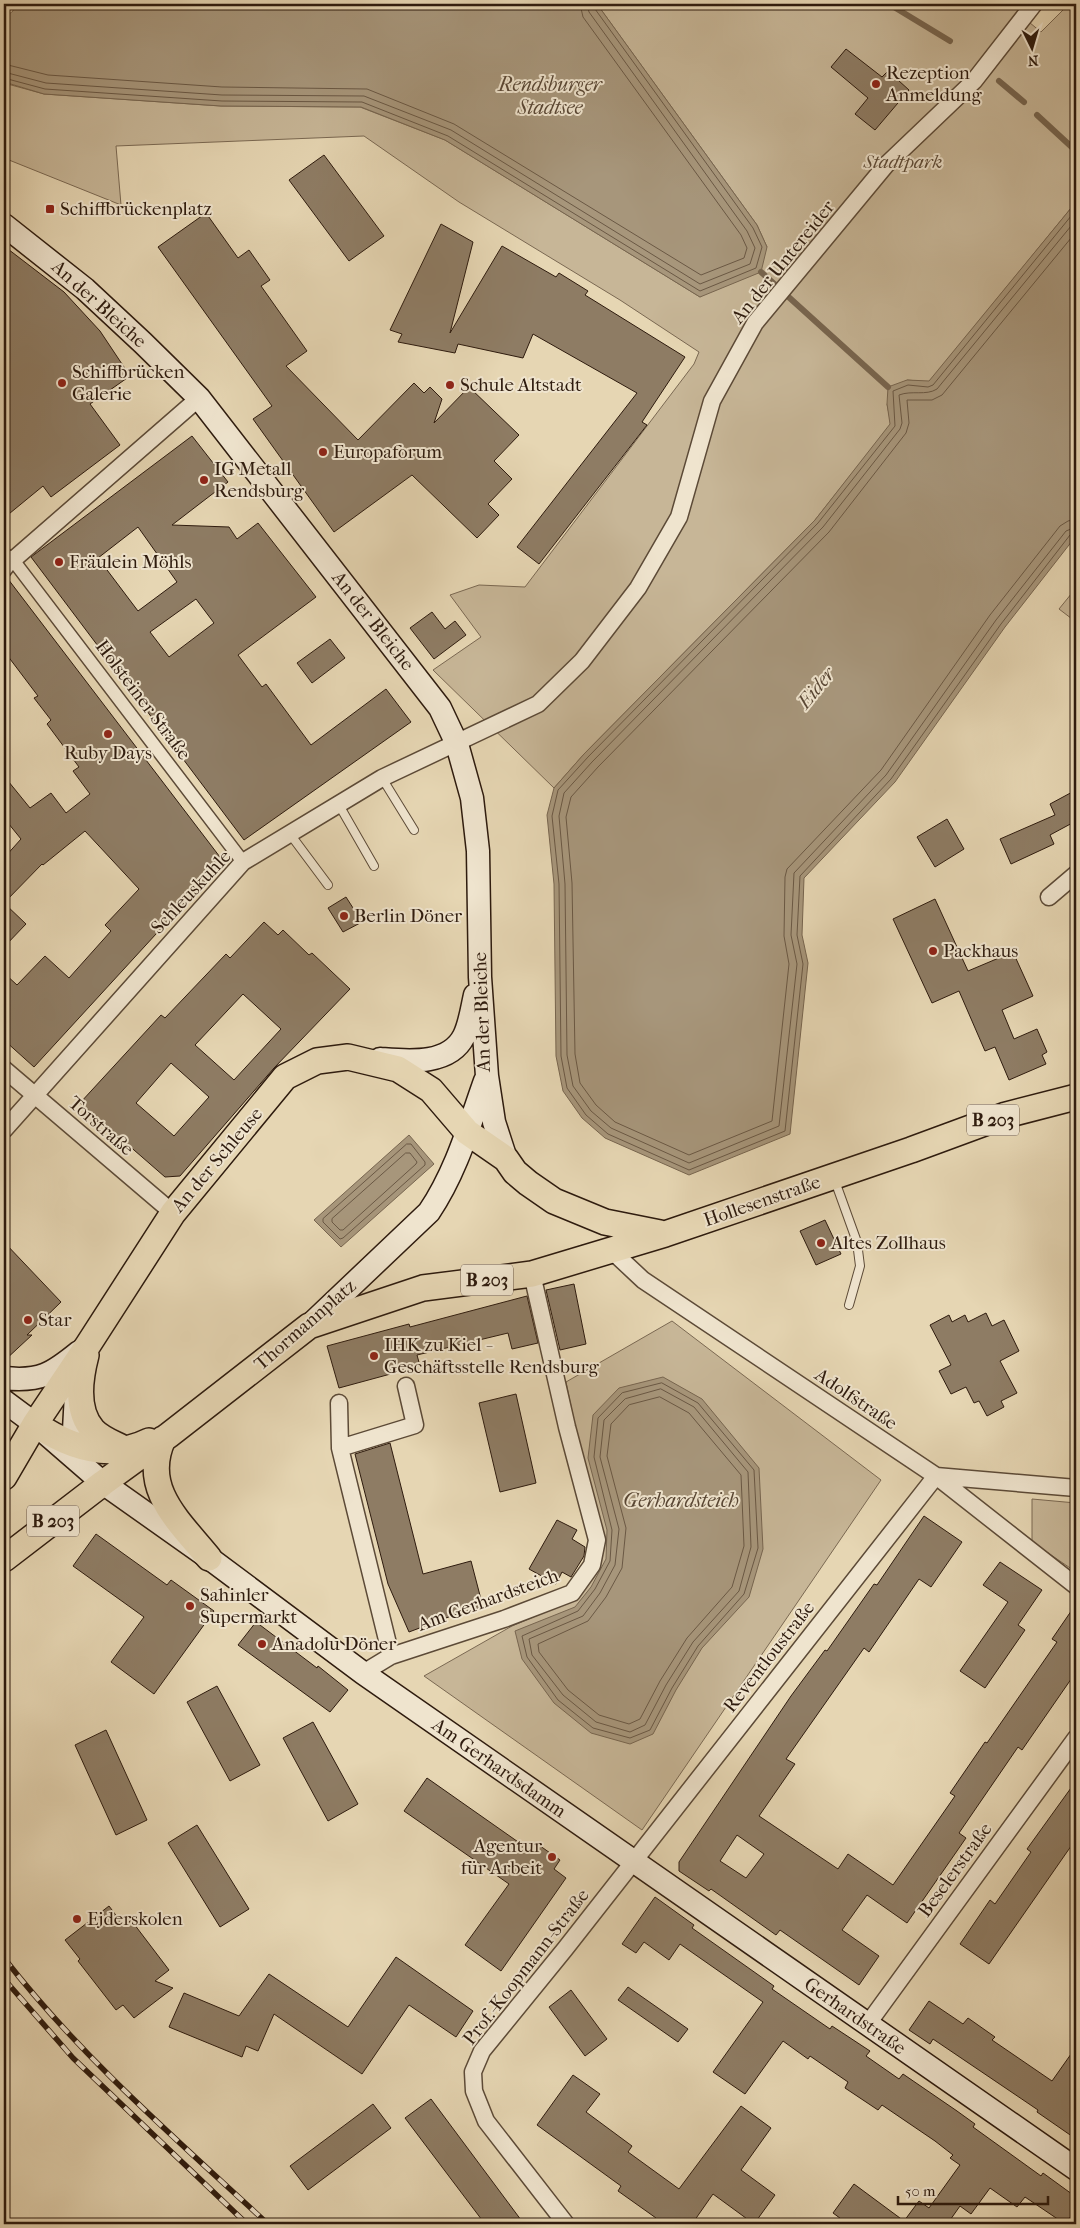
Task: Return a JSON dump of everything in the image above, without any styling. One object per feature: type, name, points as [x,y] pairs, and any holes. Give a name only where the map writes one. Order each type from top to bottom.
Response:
[{"type":"main road","name":"An der Bleiche","points":[[4,225],[85,289],[199,398],[440,708],[457,744],[472,798],[478,851],[480,977],[487,1076],[467,1132]]},
{"type":"main road","points":[[348,1056],[413,1062],[438,1057],[454,1048],[464,1036],[480,977]]},
{"type":"main road","name":"An der Schleuse","points":[[4,1477],[35,1424],[172,1213],[286,1077],[317,1061],[348,1056],[398,1069],[431,1090],[467,1132]]},
{"type":"main road","points":[[487,1076],[494,1122],[506,1159]]},
{"type":"main road","name":"Hollesenstraße","points":[[665,1234],[1006,1115],[1076,1097]]},
{"type":"main road","points":[[467,1132],[506,1159],[528,1183],[554,1201],[605,1222],[665,1234]]},
{"type":"main road","name":"Thormannplatz","points":[[98,1479],[166,1437],[309,1326],[429,1212],[442,1192],[458,1159],[467,1132]]},
{"type":"main road","name":"B 203","points":[[309,1326],[423,1288],[532,1274],[665,1234]]},
{"type":"main road","points":[[88,1345],[74,1411],[74,1430],[87,1466],[98,1479]]},
{"type":"main road","points":[[4,1378],[20,1380],[43,1376],[56,1371],[88,1345]]},
{"type":"main road","points":[[80,1377],[82,1410],[92,1430],[126,1450]]},
{"type":"main road","points":[[4,1401],[55,1437],[79,1448],[103,1451],[126,1450],[166,1437]]},
{"type":"main road","points":[[35,1424],[98,1479],[209,1558],[363,1673]]},
{"type":"main road","points":[[166,1437],[155,1462],[158,1487],[164,1500],[209,1558]]},
{"type":"main road","name":"B 203","points":[[4,1559],[98,1479]]},
{"type":"main road","name":"Am Gerhardsdamm","points":[[363,1673],[634,1863]]},
{"type":"main road","name":"Gerhardstraße","points":[[634,1863],[1076,2169]]},
{"type":"street","name":"An der Untereider","points":[[457,744],[538,704],[582,661],[638,588],[679,516],[712,400],[755,323],[886,165],[974,81],[1034,4]]},
{"type":"street","points":[[7,562],[199,398]]},
{"type":"street","name":"Holsteiner Straße","points":[[7,562],[243,862]]},
{"type":"street","name":"Schleuskuhle","points":[[4,1130],[243,862],[382,778],[457,744]]},
{"type":"street","points":[[1049,896],[1076,874]]},
{"type":"street","name":"Torstraße","points":[[4,1069],[172,1213]]},
{"type":"street","name":"Adolfstraße","points":[[611,1250],[643,1280],[936,1476],[1076,1586]]},
{"type":"street","name":"Am Gerhardsteich","points":[[363,1673],[391,1656],[504,1619],[572,1593],[592,1565],[597,1540],[555,1376],[532,1274]]},
{"type":"street","points":[[340,1448],[415,1425],[406,1386]]},
{"type":"street","points":[[340,1403],[340,1448],[391,1656]]},
{"type":"street","points":[[936,1476],[1076,1488]]},
{"type":"street","name":"Reventloustraße","points":[[634,1863],[936,1476]]},
{"type":"street","name":"Beselerstraße","points":[[867,2025],[1076,1738]]},
{"type":"street","name":"Prof.-Koopmann-Straße","points":[[566,2224],[486,2121],[474,2091],[473,2072],[482,2051],[634,1863]]},
{"type":"lane","points":[[382,778],[414,830]]},
{"type":"lane","points":[[338,805],[374,866]]},
{"type":"lane","points":[[290,834],[328,885]]},
{"type":"lane","points":[[833,1176],[857,1242],[860,1266],[849,1305]]},
{"type":"green space","name":"Stadtpark","points":[[597,4],[1025,4],[1018,13],[1041,32],[1069,4],[1076,4],[1076,202],[929,382],[907,380],[887,404],[891,424],[815,520],[584,754],[554,788],[433,670],[481,637],[450,595],[479,585],[525,587],[694,364],[699,352],[620,300],[459,202],[364,136],[116,146],[121,205],[4,158],[4,83],[44,94],[221,106],[360,107],[445,140],[700,297],[767,247],[757,225]]},
{"type":"green space","points":[[1076,588],[1076,622],[1059,609]]},
{"type":"green space","points":[[672,1321],[881,1480],[642,1830],[424,1676],[512,1626],[576,1599],[596,1568],[583,1465],[566,1382]]},
{"type":"green space","points":[[1032,1499],[1076,1503],[1076,1572],[1032,1542]]},
{"type":"water","name":"Rendsburger Stadtsee","points":[[13,4],[597,4],[757,225],[767,247],[761,272],[700,297],[445,140],[361,107],[221,106],[44,94],[4,82],[4,18],[13,11]]},
{"type":"water","name":"Eider","points":[[1076,202],[1076,536],[1005,627],[895,782],[804,878],[802,935],[808,963],[790,1134],[689,1175],[605,1138],[582,1118],[563,1091],[556,1056],[554,884],[547,815],[554,788],[584,754],[815,520],[890,424],[887,404],[888,387],[907,380],[929,381]]},
{"type":"water","points":[[409,1135],[434,1164],[341,1247],[314,1220]]},
{"type":"water","name":"Gerhardsteich","points":[[663,1377],[702,1399],[759,1468],[763,1549],[749,1597],[702,1648],[676,1690],[653,1734],[630,1744],[591,1733],[554,1703],[522,1659],[515,1631],[575,1607],[591,1587],[606,1559],[607,1530],[588,1458],[593,1415],[619,1388]]},
{"type":"building","name":"Rezeption Anmeldung","points":[[846,49],[882,77],[888,71],[909,90],[875,130],[855,114],[868,98],[831,67]]},
{"type":"building","points":[[324,155],[384,236],[349,261],[289,180]]},
{"type":"building","points":[[206,213],[238,258],[249,250],[270,280],[261,286],[307,351],[286,366],[358,440],[414,383],[424,393],[430,387],[442,399],[434,423],[469,387],[519,435],[494,461],[512,479],[488,504],[499,515],[477,538],[412,475],[334,532],[253,419],[272,406],[158,247]]},
{"type":"building","points":[[441,224],[473,242],[450,333],[502,246],[556,277],[559,273],[588,291],[585,295],[685,357],[642,422],[647,425],[539,564],[517,547],[637,393],[533,334],[523,358],[458,344],[455,353],[398,342],[402,334],[390,330]]},
{"type":"building","name":"Schiffbrücken Galerie","points":[[4,246],[64,292],[100,331],[130,376],[90,404],[120,445],[51,497],[43,486],[4,518]]},
{"type":"building","points":[[192,436],[228,482],[172,525],[229,527],[237,539],[258,523],[316,597],[238,655],[262,687],[266,684],[311,745],[386,689],[411,722],[244,840],[31,557]],"holes":[[[138,527],[177,582],[138,611],[98,558]],[[196,599],[214,623],[169,657],[150,632]]]},
{"type":"building","points":[[8,579],[223,861],[34,1067],[4,1040],[4,973],[17,985],[45,956],[69,978],[111,931],[105,925],[139,889],[85,831],[42,864],[4,903],[4,858],[21,839],[4,818],[4,776],[30,808],[51,793],[66,813],[90,794],[73,771],[79,767],[47,724],[51,720],[34,698],[38,696],[4,651],[4,580]]},
{"type":"building","points":[[432,612],[445,629],[455,621],[466,635],[434,659],[410,628]]},
{"type":"building","points":[[330,639],[345,658],[312,683],[297,663]]},
{"type":"building","points":[[1076,790],[1076,821],[1050,835],[1054,844],[1011,864],[1000,839],[1055,815],[1050,804]]},
{"type":"building","points":[[947,819],[964,849],[935,867],[917,837]]},
{"type":"building","points":[[346,897],[362,922],[343,932],[328,908]]},
{"type":"building","points":[[935,899],[968,971],[1013,952],[1033,996],[1002,1010],[1014,1039],[1037,1029],[1047,1052],[1042,1055],[1046,1064],[1009,1080],[995,1047],[985,1051],[959,991],[932,1003],[893,919]]},
{"type":"building","points":[[4,903],[26,924],[4,947]]},
{"type":"building","points":[[264,922],[278,935],[283,930],[309,955],[312,953],[350,989],[274,1068],[180,1176],[165,1177],[80,1103],[161,1015],[165,1018],[226,954],[230,958]],"holes":[[[243,994],[281,1029],[234,1080],[195,1045]],[[171,1063],[209,1097],[174,1136],[136,1103]]]},
{"type":"building","name":"Altes Zollhaus","points":[[825,1220],[841,1254],[816,1265],[800,1231]]},
{"type":"building","points":[[4,1242],[61,1302],[27,1335],[32,1335],[4,1361]]},
{"type":"building","points":[[574,1284],[586,1344],[560,1350],[546,1290]]},
{"type":"building","points":[[527,1296],[538,1343],[512,1349],[508,1333],[417,1355],[420,1366],[339,1388],[327,1346],[409,1324],[410,1327]]},
{"type":"building","points":[[986,1313],[992,1326],[1004,1320],[1019,1351],[1000,1361],[1017,1393],[1001,1401],[1004,1407],[987,1416],[979,1401],[974,1403],[966,1387],[951,1394],[939,1371],[951,1365],[930,1325],[949,1315],[952,1322],[965,1315],[968,1322]]},
{"type":"building","points":[[516,1394],[536,1483],[500,1492],[479,1403]]},
{"type":"building","points":[[390,1443],[423,1574],[471,1561],[483,1607],[454,1615],[409,1632],[388,1584],[355,1454]]},
{"type":"building","points":[[924,1516],[962,1542],[931,1587],[919,1579],[869,1652],[864,1648],[786,1759],[795,1764],[759,1816],[838,1869],[848,1854],[893,1885],[955,1796],[950,1793],[1057,1642],[1052,1639],[1076,1604],[1076,1672],[1022,1750],[1018,1747],[959,1833],[966,1838],[907,1923],[867,1895],[842,1930],[879,1956],[859,1985],[780,1930],[776,1935],[711,1889],[709,1891],[679,1871],[679,1862],[791,1696],[825,1650],[827,1651],[874,1584],[877,1585]],"holes":[[[737,1835],[764,1854],[746,1878],[720,1861]]]},
{"type":"building","points":[[557,1520],[577,1530],[572,1539],[585,1547],[584,1556],[571,1577],[562,1572],[556,1584],[529,1569]]},
{"type":"building","points":[[96,1534],[167,1585],[171,1580],[214,1611],[154,1694],[111,1662],[144,1617],[73,1566]]},
{"type":"building","points":[[1000,1562],[1042,1590],[1018,1625],[1025,1630],[985,1688],[960,1671],[1008,1602],[983,1585]]},
{"type":"building","points":[[256,1622],[348,1690],[330,1712],[238,1645]]},
{"type":"building","points":[[217,1686],[260,1765],[230,1781],[187,1702]]},
{"type":"building","points":[[313,1722],[358,1804],[328,1821],[283,1738]]},
{"type":"building","points":[[106,1730],[147,1820],[116,1835],[75,1745]]},
{"type":"building","points":[[427,1778],[531,1851],[536,1843],[560,1860],[554,1869],[566,1878],[501,1971],[465,1945],[509,1884],[404,1811]]},
{"type":"building","points":[[1076,1781],[1076,1839],[989,1964],[960,1944],[990,1900],[995,1904],[1031,1852],[1027,1849]]},
{"type":"building","points":[[197,1825],[249,1909],[220,1927],[168,1843]]},
{"type":"building","points":[[655,1897],[694,1925],[692,1928],[774,1986],[772,1989],[830,2029],[832,2026],[870,2051],[866,2056],[899,2079],[903,2074],[975,2124],[973,2127],[1041,2176],[1043,2173],[1076,2197],[1076,2209],[1065,2224],[1025,2197],[1017,2207],[990,2188],[971,2214],[960,2206],[948,2223],[950,2224],[848,2224],[833,2213],[854,2184],[904,2221],[919,2201],[929,2208],[960,2165],[950,2158],[953,2155],[935,2141],[882,2105],[878,2110],[845,2088],[848,2082],[810,2056],[808,2059],[783,2041],[745,2094],[713,2072],[763,2002],[680,1944],[669,1960],[644,1942],[636,1953],[622,1944]]},
{"type":"building","points":[[109,1906],[124,1926],[131,1920],[169,1970],[155,1981],[173,1988],[134,2018],[123,2005],[116,2010],[78,1961],[80,1959],[65,1940]]},
{"type":"building","points":[[396,1957],[473,2011],[456,2037],[409,2005],[362,2074],[274,2014],[258,2051],[246,2046],[242,2057],[169,2027],[184,1993],[239,2016],[269,1974],[348,2027]]},
{"type":"building","points":[[628,1987],[688,2029],[678,2042],[618,2000]]},
{"type":"building","points":[[571,1990],[607,2039],[585,2056],[549,2007]]},
{"type":"building","points":[[929,2001],[963,2024],[968,2018],[995,2037],[992,2040],[1052,2081],[1076,2047],[1076,2139],[1037,2112],[1038,2110],[933,2039],[930,2044],[909,2030]]},
{"type":"building","points":[[573,2075],[600,2094],[586,2112],[632,2146],[628,2152],[679,2189],[741,2106],[771,2128],[741,2170],[775,2195],[754,2224],[713,2194],[692,2224],[651,2224],[656,2218],[618,2191],[621,2186],[537,2125]]},
{"type":"building","points":[[431,2099],[524,2224],[485,2224],[405,2118]]},
{"type":"building","points":[[373,2104],[391,2128],[308,2190],[290,2166]]},
{"type":"waterway","points":[[889,4],[950,41]]},
{"type":"waterway","points":[[999,81],[1024,102]]},
{"type":"waterway","points":[[1037,115],[1076,151]]},
{"type":"waterway","points":[[761,272],[888,387]]},
{"type":"railway","points":[[4,1958],[97,2063],[164,2129],[268,2224]]},
{"type":"railway","points":[[4,1979],[73,2058],[247,2224]]},
{"type":"place","name":"Rezeption Anmeldung","points":[[876,84]]},
{"type":"place","name":"Schiffbrückenplatz","points":[[50,209]]},
{"type":"place","name":"Schiffbrücken Galerie","points":[[62,383]]},
{"type":"place","name":"Schule Altstadt","points":[[450,385]]},
{"type":"place","name":"Europaforum","points":[[323,452]]},
{"type":"place","name":"IG Metall Rendsburg","points":[[204,480]]},
{"type":"place","name":"Fräulein Möhls","points":[[59,562]]},
{"type":"place","name":"Ruby Days","points":[[108,734]]},
{"type":"place","name":"Berlin Döner","points":[[344,916]]},
{"type":"place","name":"Packhaus","points":[[933,951]]},
{"type":"place","name":"Altes Zollhaus","points":[[821,1243]]},
{"type":"place","name":"Star","points":[[28,1320]]},
{"type":"place","name":"IHK zu Kiel - Geschäftsstelle Rendsburg","points":[[374,1356]]},
{"type":"place","name":"Sahinler Supermarkt","points":[[190,1606]]},
{"type":"place","name":"Anadolu Döner","points":[[262,1644]]},
{"type":"place","name":"Agentur für Arbeit","points":[[552,1857]]},
{"type":"place","name":"Ejderskolen","points":[[77,1919]]}]
